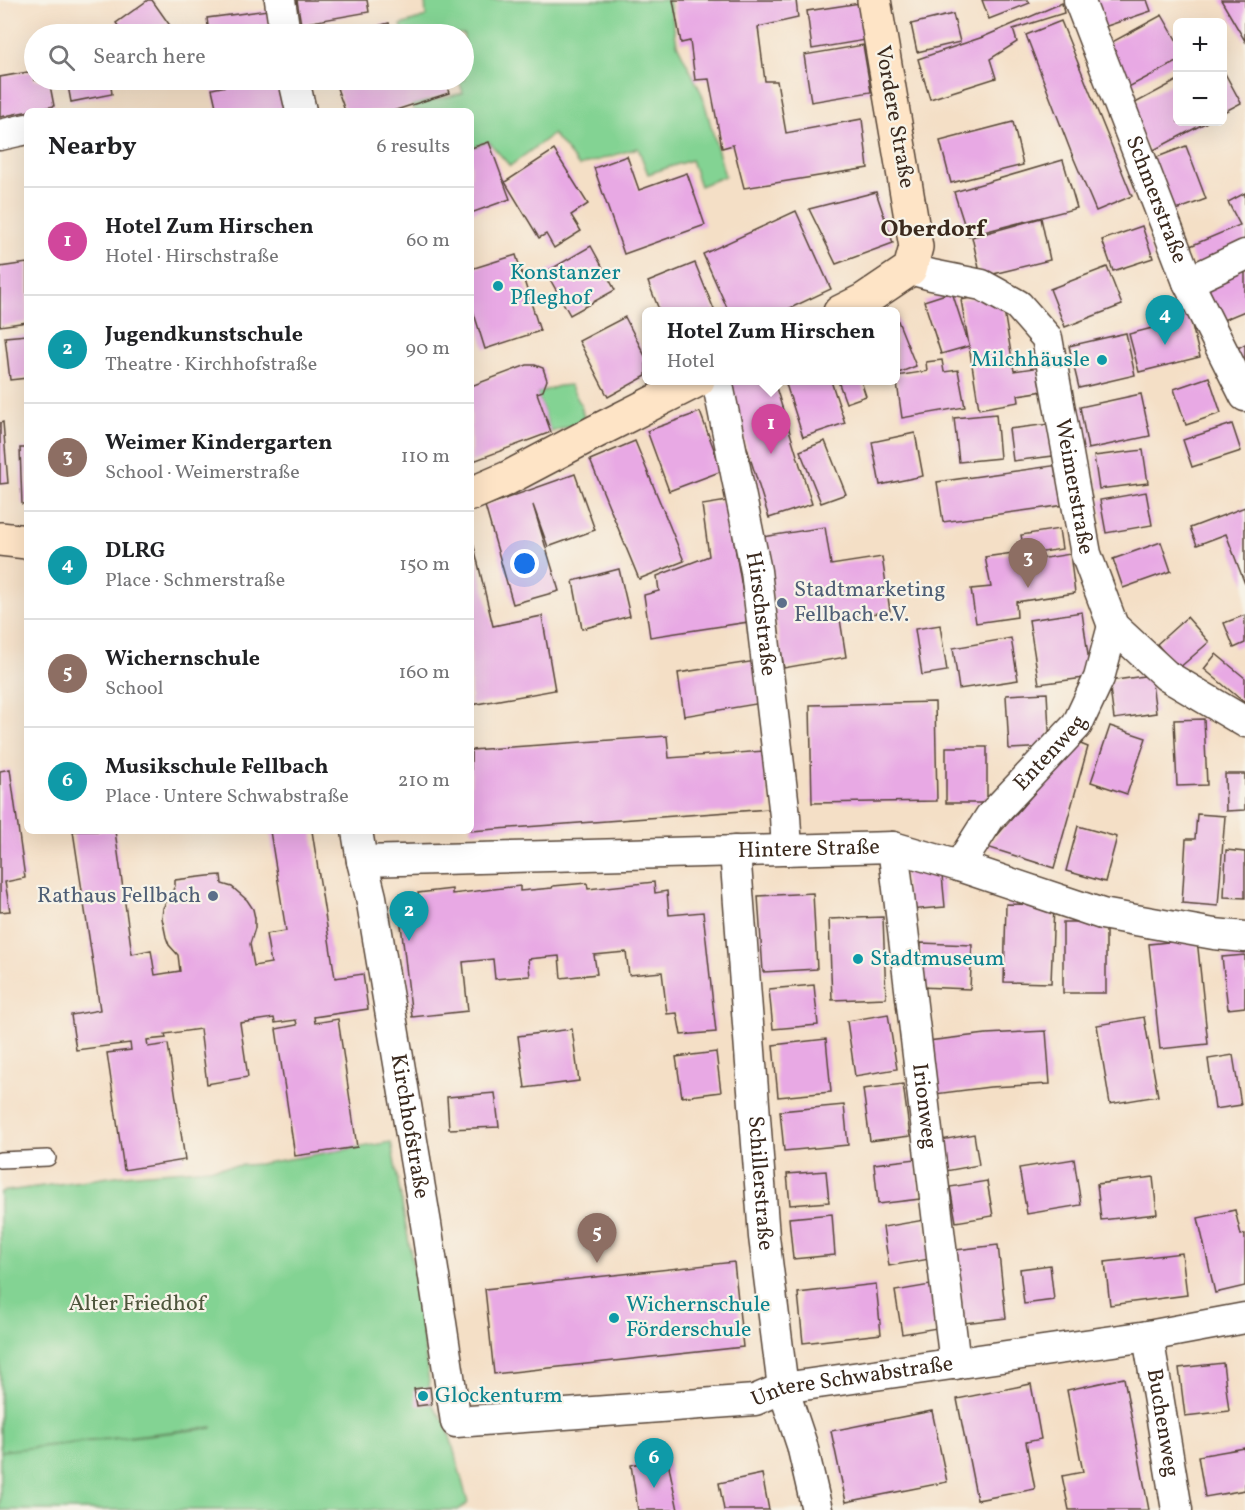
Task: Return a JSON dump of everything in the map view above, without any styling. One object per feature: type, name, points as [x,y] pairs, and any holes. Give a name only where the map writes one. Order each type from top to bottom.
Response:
[{"type":"street","points":[[280,0],[284,24]]},
{"type":"street","name":"Vordere Straße","points":[[874,0],[916,246],[910,269]]},
{"type":"street","name":"Schmerstraße","points":[[1079,0],[1188,282],[1245,396]]},
{"type":"street","points":[[296,90],[300,108]]},
{"type":"street","points":[[0,135],[24,130]]},
{"type":"street","points":[[1188,282],[1245,255]]},
{"type":"street","points":[[850,307],[910,269]]},
{"type":"street","name":"Weimerstraße","points":[[910,269],[982,285],[1018,305],[1047,338],[1086,554],[1113,626],[1167,676],[1245,722]]},
{"type":"street","points":[[474,493],[508,478],[690,385]]},
{"type":"street","name":"Hirschstraße","points":[[718,385],[756,571],[787,850]]},
{"type":"street","points":[[0,540],[24,542]]},
{"type":"street","name":"Entenweg","points":[[959,866],[990,817],[1077,725],[1100,678],[1113,626]]},
{"type":"street","name":"Kirchhofstraße","points":[[358,834],[371,897],[426,1224],[456,1422]]},
{"type":"street","name":"Hintere Straße","points":[[362,861],[893,847],[959,866],[1102,914],[1214,934],[1245,937]]},
{"type":"street","name":"Irionweg","points":[[893,847],[954,1364]]},
{"type":"street","name":"Schillerstraße","points":[[735,851],[764,1237],[783,1388],[802,1445],[817,1510]]},
{"type":"street","name":"Untere Schwabstraße","points":[[456,1422],[755,1400],[783,1388],[1148,1336],[1245,1318]]},
{"type":"street","name":"Buchenweg","points":[[1148,1336],[1177,1510]]},
{"type":"lane","points":[[0,1160],[48,1158]]},
{"type":"green space","points":[[425,0],[669,0],[677,44],[702,94],[725,176],[700,186],[691,160],[648,174],[638,148],[579,166],[553,134],[510,166],[489,142],[474,147],[474,108],[413,108],[412,105],[463,93],[462,90],[474,90],[474,24],[404,24],[426,17]]},
{"type":"green space","points":[[570,385],[581,405],[584,418],[580,423],[551,432],[537,393]]},
{"type":"green space","name":"Alter Friedhof","points":[[391,1142],[414,1271],[432,1404],[447,1425],[468,1503],[458,1510],[0,1510],[0,1192],[124,1175],[259,1164]],"holes":[[[212,1427],[212,1428],[1,1451]]]},
{"type":"building","points":[[148,0],[152,0],[169,24],[117,24]]},
{"type":"building","points":[[297,0],[367,0],[369,12],[301,24]]},
{"type":"building","points":[[673,0],[796,0],[798,18],[758,27],[765,81],[777,81],[786,133],[862,119],[868,168],[744,188],[733,145],[722,148],[709,79],[695,80],[690,41],[681,43]]},
{"type":"building","points":[[982,0],[1028,0],[1030,3],[989,19]]},
{"type":"building","points":[[1091,0],[1147,0],[1151,11],[1101,28]]},
{"type":"building","points":[[1221,0],[1245,0],[1245,41]]},
{"type":"building","points":[[860,3],[866,40],[812,49],[807,11]]},
{"type":"building","points":[[1062,3],[1064,13],[1013,29],[1017,42],[990,59],[996,78],[930,99],[918,59],[983,37]]},
{"type":"building","points":[[268,10],[270,24],[208,24],[207,18]]},
{"type":"building","points":[[953,14],[960,42],[917,52],[911,24]]},
{"type":"building","points":[[1162,15],[1173,34],[1173,64],[1121,91],[1103,47]]},
{"type":"building","points":[[1061,21],[1132,196],[1096,211],[1026,35]]},
{"type":"building","points":[[863,45],[871,92],[811,102],[804,55]]},
{"type":"building","points":[[24,73],[24,90],[51,90],[54,106],[24,108],[24,112],[0,117],[0,77]]},
{"type":"building","points":[[1227,77],[1241,103],[1227,110]]},
{"type":"building","points":[[1173,83],[1173,126],[1199,126],[1150,152],[1126,108]]},
{"type":"building","points":[[69,90],[111,90],[112,94],[71,102]]},
{"type":"building","points":[[212,90],[283,90],[287,108],[216,108]]},
{"type":"building","points":[[338,90],[448,90],[449,93],[402,108],[344,108]]},
{"type":"building","points":[[1013,122],[1023,165],[951,183],[940,141]]},
{"type":"building","points":[[489,142],[510,199],[474,212],[474,147]]},
{"type":"building","points":[[1186,146],[1206,199],[1166,214],[1147,161]]},
{"type":"building","points":[[554,150],[588,204],[571,215],[581,231],[554,248],[546,234],[539,238],[505,182]]},
{"type":"building","points":[[627,156],[639,190],[687,173],[705,225],[624,254],[594,168]]},
{"type":"building","points":[[1063,160],[1077,208],[968,236],[954,192]]},
{"type":"building","points":[[876,192],[893,243],[836,264],[809,209]]},
{"type":"building","points":[[1245,193],[1245,242],[1196,266],[1188,247],[1240,225],[1228,202]]},
{"type":"building","points":[[796,211],[831,289],[793,307],[727,307],[703,254]]},
{"type":"building","points":[[1041,218],[1050,260],[981,277],[972,237]]},
{"type":"building","points":[[1142,226],[1153,258],[1113,271],[1102,240]]},
{"type":"building","points":[[591,246],[615,290],[570,315],[546,272]]},
{"type":"building","name":"Konstanzer Pfleghof","points":[[516,255],[540,331],[485,349],[474,314],[474,268]]},
{"type":"building","points":[[24,263],[24,322],[0,326],[0,267]]},
{"type":"building","points":[[695,263],[713,307],[658,307],[648,282]]},
{"type":"building","points":[[1107,267],[1122,305],[1065,327],[1050,289]]},
{"type":"building","points":[[1245,267],[1245,311],[1216,323],[1200,286]]},
{"type":"building","points":[[952,292],[969,345],[961,300],[987,295],[1003,305],[1014,371],[1040,367],[1044,391],[1018,395],[1019,402],[979,409],[969,346],[941,354],[924,301]]},
{"type":"building","points":[[1187,306],[1200,357],[1139,372],[1129,334],[1160,326],[1156,314]]},
{"type":"building","points":[[625,317],[642,350],[642,378],[608,397],[579,341]]},
{"type":"building","points":[[900,326],[916,366],[900,372]]},
{"type":"building","name":"Milchhäusle","points":[[1126,333],[1135,375],[1079,388],[1069,346]]},
{"type":"building","points":[[24,335],[24,378],[10,380],[5,337]]},
{"type":"building","points":[[1245,344],[1245,387],[1227,354]]},
{"type":"building","points":[[942,360],[944,372],[958,370],[965,407],[902,418],[897,385],[900,385],[900,375],[927,371],[926,362]]},
{"type":"building","points":[[527,365],[543,368],[547,380],[543,391],[537,393],[551,432],[474,461],[474,385]]},
{"type":"building","points":[[1209,377],[1221,413],[1186,425],[1174,389]]},
{"type":"building","points":[[727,385],[775,385],[812,504],[769,518]]},
{"type":"building","points":[[786,385],[832,385],[845,423],[803,437]]},
{"type":"building","points":[[839,385],[862,385],[866,396],[846,403]]},
{"type":"building","points":[[1141,394],[1150,436],[1088,449],[1080,407]]},
{"type":"building","points":[[700,412],[722,471],[669,491],[647,431]]},
{"type":"building","points":[[996,414],[1000,458],[959,462],[954,418]]},
{"type":"building","points":[[3,422],[8,483],[0,484],[0,423]]},
{"type":"building","points":[[1049,424],[1053,456],[1013,461],[1009,429]]},
{"type":"building","points":[[1232,424],[1241,451],[1192,467],[1183,440]]},
{"type":"building","points":[[915,433],[923,476],[880,485],[872,442]]},
{"type":"building","points":[[635,441],[684,561],[639,579],[590,460]]},
{"type":"building","points":[[825,441],[846,494],[821,503],[800,451]]},
{"type":"building","points":[[20,448],[24,448],[24,504],[22,504]]},
{"type":"building","points":[[1143,450],[1148,483],[1099,489],[1094,456]]},
{"type":"building","points":[[1059,465],[1065,505],[943,522],[937,482]]},
{"type":"building","points":[[575,474],[595,530],[548,547],[533,505],[559,591],[513,604],[485,506]]},
{"type":"building","points":[[1146,492],[1152,525],[1106,533],[1100,500]]},
{"type":"building","points":[[727,501],[748,622],[650,637],[644,595],[659,591],[657,576],[709,556],[702,505]]},
{"type":"building","points":[[1245,507],[1245,584],[1226,534],[1197,545],[1190,528]]},
{"type":"building","points":[[825,527],[831,565],[882,557],[890,611],[840,619],[846,657],[784,668],[762,537]]},
{"type":"building","points":[[1059,529],[1062,549],[1025,555],[1021,535]]},
{"type":"building","points":[[1161,542],[1171,571],[1123,588],[1113,559]]},
{"type":"building","points":[[474,547],[493,626],[542,616],[555,690],[474,704]]},
{"type":"building","points":[[1020,552],[1021,562],[1070,554],[1075,593],[1016,602],[1017,617],[976,623],[971,589],[991,587],[985,557]]},
{"type":"building","points":[[619,569],[630,616],[582,629],[573,581]]},
{"type":"building","points":[[1082,612],[1091,677],[1039,684],[1029,620]]},
{"type":"building","points":[[1245,615],[1245,643],[1234,648],[1224,623]]},
{"type":"building","points":[[1187,617],[1209,642],[1178,669],[1157,644]]},
{"type":"building","points":[[940,625],[947,671],[922,675],[915,629]]},
{"type":"building","points":[[1011,638],[1018,680],[959,689],[953,648]]},
{"type":"building","points":[[1216,654],[1245,678],[1245,703],[1204,669]]},
{"type":"building","points":[[756,661],[762,703],[684,716],[678,673]]},
{"type":"building","points":[[1151,675],[1156,713],[1114,719],[1109,681]]},
{"type":"building","points":[[1047,693],[1050,747],[1009,749],[1006,695]]},
{"type":"building","points":[[935,702],[937,801],[812,803],[810,705]]},
{"type":"building","points":[[1204,719],[1207,785],[1177,786],[1174,720]]},
{"type":"building","points":[[1110,726],[1146,738],[1127,794],[1091,782]]},
{"type":"building","points":[[667,736],[669,758],[764,751],[769,809],[474,831],[474,750]]},
{"type":"building","points":[[1078,743],[1088,747],[1054,868],[987,847]]},
{"type":"building","points":[[946,747],[987,747],[987,803],[946,803]]},
{"type":"building","points":[[10,769],[25,878],[5,882],[10,911],[0,912],[0,771]]},
{"type":"building","points":[[1225,774],[1245,774],[1245,810],[1226,811]]},
{"type":"building","points":[[1197,814],[1225,816],[1218,906],[1182,903],[1186,839],[1195,839]]},
{"type":"building","points":[[1078,826],[1117,837],[1105,882],[1066,871]]},
{"type":"building","points":[[73,834],[115,834],[132,954],[151,950],[155,975],[180,971],[178,955],[169,945],[162,918],[163,908],[175,886],[175,880],[208,876],[221,875],[222,884],[232,887],[247,900],[253,909],[255,918],[255,928],[250,944],[254,966],[271,963],[266,934],[286,931],[270,834],[312,834],[335,978],[363,974],[368,1009],[314,1017],[315,1023],[338,1019],[357,1147],[295,1156],[276,1029],[297,1025],[296,1020],[275,1023],[274,1018],[240,1023],[248,1077],[207,1084],[200,1029],[165,1034],[166,1038],[147,1040],[148,1047],[168,1044],[185,1160],[124,1170],[107,1053],[131,1050],[130,1043],[76,1050],[71,1015],[100,1010]]},
{"type":"building","points":[[1226,850],[1245,852],[1245,898],[1224,897]]},
{"type":"building","points":[[941,865],[945,907],[908,910],[904,868]]},
{"type":"building","points":[[654,882],[655,893],[667,891],[669,915],[703,912],[716,1032],[681,1035],[677,1013],[667,1014],[662,972],[629,975],[626,952],[594,955],[597,974],[561,978],[559,956],[528,959],[530,976],[495,979],[493,959],[463,962],[468,1011],[412,1017],[399,908],[420,906],[418,893],[452,889],[452,894],[520,886],[520,891],[587,883],[588,889]]},
{"type":"building","points":[[813,893],[817,969],[763,972],[758,896]]},
{"type":"building","points":[[1006,904],[1054,905],[1051,983],[1004,982]]},
{"type":"building","name":"Stadtmuseum","points":[[883,917],[886,998],[832,1000],[829,919]]},
{"type":"building","points":[[1063,922],[1106,922],[1106,993],[1063,993]]},
{"type":"building","points":[[1197,939],[1208,1044],[1160,1049],[1149,944]]},
{"type":"building","points":[[921,943],[972,945],[970,989],[919,987]]},
{"type":"building","points":[[1245,955],[1245,1007],[1228,1009],[1222,957]]},
{"type":"building","points":[[814,985],[818,1025],[773,1029],[769,989]]},
{"type":"building","points":[[888,1014],[897,1069],[855,1076],[847,1021]]},
{"type":"building","points":[[1144,1017],[1158,1096],[1110,1104],[1097,1025]]},
{"type":"building","points":[[572,1029],[579,1081],[525,1088],[518,1036]]},
{"type":"building","points":[[1046,1031],[1050,1084],[990,1087],[935,1094],[928,1041],[986,1034]]},
{"type":"building","points":[[826,1039],[831,1092],[778,1097],[773,1045]]},
{"type":"building","points":[[716,1052],[721,1092],[682,1097],[676,1057]]},
{"type":"building","points":[[1233,1055],[1241,1105],[1215,1109],[1208,1059]]},
{"type":"building","points":[[903,1084],[910,1136],[870,1141],[863,1089]]},
{"type":"building","points":[[495,1093],[499,1127],[449,1129],[447,1097]]},
{"type":"building","points":[[844,1105],[848,1145],[784,1151],[780,1111]]},
{"type":"building","points":[[974,1134],[979,1165],[946,1171],[941,1140]]},
{"type":"building","points":[[916,1159],[920,1199],[878,1204],[874,1164]]},
{"type":"building","points":[[1074,1159],[1081,1205],[1027,1214],[1019,1168]]},
{"type":"building","points":[[826,1171],[829,1202],[790,1205],[787,1174]]},
{"type":"building","points":[[1153,1177],[1157,1214],[1101,1220],[1097,1184]]},
{"type":"building","points":[[987,1181],[993,1216],[956,1222],[950,1187]]},
{"type":"building","points":[[1235,1210],[1241,1235],[1245,1234],[1245,1286],[1215,1293],[1198,1218]]},
{"type":"building","points":[[832,1214],[835,1255],[793,1259],[789,1218]]},
{"type":"building","points":[[924,1220],[930,1259],[889,1266],[883,1227]]},
{"type":"building","points":[[998,1245],[1006,1318],[964,1323],[956,1250]]},
{"type":"building","points":[[1182,1253],[1187,1295],[1110,1305],[1105,1262]]},
{"type":"building","name":"Wichernschule Förderschule","points":[[734,1262],[743,1347],[494,1374],[485,1289]]},
{"type":"building","points":[[1050,1265],[1054,1300],[1024,1304],[1020,1269]]},
{"type":"building","points":[[876,1284],[881,1334],[803,1343],[798,1293]]},
{"type":"building","points":[[930,1285],[937,1328],[902,1334],[895,1291]]},
{"type":"building","points":[[1223,1363],[1229,1411],[1185,1416],[1179,1368]]},
{"type":"building","points":[[1124,1378],[1149,1510],[1069,1510],[1062,1476],[1083,1472],[1067,1390]]},
{"type":"building","points":[[1031,1384],[1041,1439],[1026,1442],[1035,1489],[977,1500],[957,1399]]},
{"type":"building","name":"Glockenturm","points":[[430,1387],[432,1404],[417,1406],[414,1389]]},
{"type":"building","points":[[932,1411],[947,1482],[846,1502],[831,1431]]},
{"type":"building","points":[[1245,1448],[1245,1490],[1205,1497],[1198,1456]]},
{"type":"building","points":[[667,1457],[678,1510],[638,1510],[631,1465]]},
{"type":"building","points":[[762,1474],[769,1510],[724,1510],[719,1483]]},
{"type":"place","name":"Konstanzer Pfleghof","points":[[498,286]]},
{"type":"place","name":"DLRG","points":[[1165,345]]},
{"type":"place","name":"Milchhäusle","points":[[1102,360]]},
{"type":"place","name":"Hotel Zum Hirschen","points":[[771,454]]},
{"type":"place","name":"Weimer Kindergarten","points":[[1028,588]]},
{"type":"place","name":"Stadtmarketing Fellbach e.V.","points":[[782,603]]},
{"type":"place","name":"Rathaus Fellbach","points":[[213,896]]},
{"type":"place","name":"Jugendkunstschule","points":[[409,941]]},
{"type":"place","name":"Stadtmuseum","points":[[858,959]]},
{"type":"place","name":"Wichernschule","points":[[597,1263]]},
{"type":"place","name":"Wichernschule Förderschule","points":[[614,1318]]},
{"type":"place","name":"Glockenturm","points":[[423,1396]]},
{"type":"place","name":"Musikschule Fellbach","points":[[654,1488]]},
{"type":"district","name":"Oberdorf","points":[[933,230]]}]
